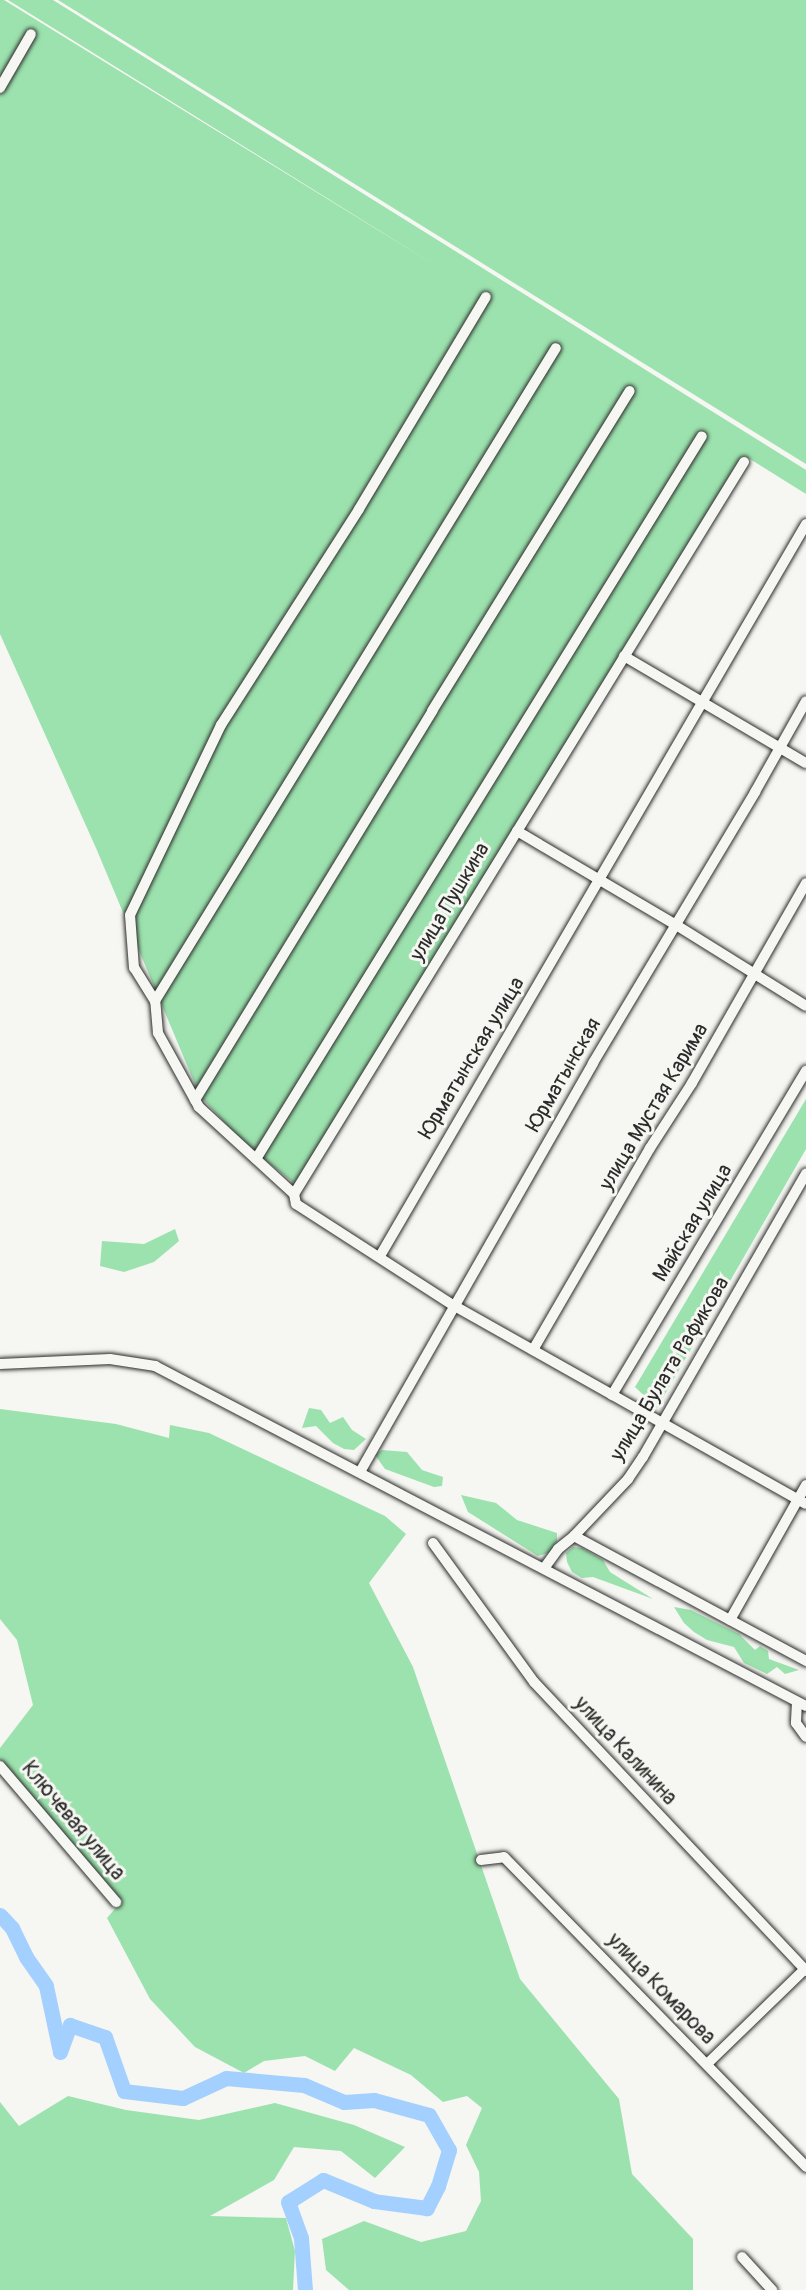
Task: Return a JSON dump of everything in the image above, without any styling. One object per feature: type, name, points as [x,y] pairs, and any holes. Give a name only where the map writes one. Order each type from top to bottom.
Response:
[{"type":"street","points":[[0,88],[31,34]]},
{"type":"street","points":[[486,297],[358,508],[221,725],[130,915],[134,968],[155,1001],[158,1033],[195,1100],[294,1194],[296,1204],[453,1305],[802,1502]]},
{"type":"street","points":[[155,1001],[556,348]]},
{"type":"street","points":[[195,1100],[630,392]]},
{"type":"street","points":[[256,1159],[702,436]]},
{"type":"street","name":"улица Пушкина","points":[[294,1194],[744,462]]},
{"type":"street","name":"Юрматынская улица","points":[[380,1256],[806,524]]},
{"type":"street","points":[[624,656],[703,700],[806,763]]},
{"type":"street","name":"Юрматынская","points":[[360,1472],[453,1305],[806,701]]},
{"type":"street","points":[[517,831],[676,925],[754,976],[806,1006]]},
{"type":"street","name":"улица Мустая Карима","points":[[533,1350],[650,1148],[692,1083],[806,883]]},
{"type":"street","name":"Майская улица","points":[[612,1395],[806,1071]]},
{"type":"street","name":"улица Булата Рафикова","points":[[544,1567],[558,1549],[574,1536],[628,1479],[664,1424],[806,1173]]},
{"type":"street","points":[[0,1364],[110,1359],[156,1366],[802,1704],[796,1723],[806,1737]]},
{"type":"street","points":[[730,1620],[802,1502],[806,1485]]},
{"type":"street","points":[[574,1536],[806,1661]]},
{"type":"street","name":"улица Калинина","points":[[433,1543],[534,1682],[805,1969]]},
{"type":"street","name":"Ключевая улица","points":[[0,1766],[116,1902]]},
{"type":"street","name":"улица Комарова","points":[[481,1860],[504,1857],[806,2167]]},
{"type":"street","points":[[707,2064],[805,1969]]},
{"type":"street","points":[[742,2257],[772,2290]]},
{"type":"green space","points":[[0,0],[4,0],[438,267],[8,0],[53,0],[806,470],[806,494],[745,456],[299,1187],[244,1143],[200,1096],[96,848],[0,634]]},
{"type":"green space","points":[[58,0],[806,0],[806,464]]},
{"type":"green space","points":[[806,1099],[806,1149],[657,1408],[635,1387]]},
{"type":"green space","points":[[175,1229],[179,1241],[154,1262],[124,1272],[100,1266],[102,1241],[144,1244]]},
{"type":"green space","points":[[309,1408],[321,1410],[330,1423],[343,1417],[352,1430],[366,1439],[354,1450],[344,1449],[333,1443],[316,1426],[302,1428]]},
{"type":"green space","points":[[0,1409],[116,1424],[169,1438],[170,1425],[209,1433],[385,1516],[406,1534],[369,1583],[413,1667],[520,1979],[619,2099],[632,2174],[693,2239],[693,2290],[349,2290],[326,2270],[322,2239],[364,2221],[421,2242],[466,2231],[481,2201],[479,2172],[466,2145],[482,2108],[467,2096],[443,2102],[411,2075],[354,2048],[335,2071],[305,2056],[264,2061],[244,2073],[195,2047],[150,1999],[107,1918],[119,1904],[0,1761],[0,1748],[33,1705],[17,1640],[0,1619]]},
{"type":"green space","points":[[382,1450],[407,1452],[422,1470],[443,1477],[442,1486],[434,1487],[385,1469],[375,1455]]},
{"type":"green space","points":[[461,1495],[496,1503],[517,1520],[557,1533],[557,1541],[551,1552],[538,1556],[468,1512]]},
{"type":"green space","points":[[573,1547],[582,1548],[603,1560],[610,1572],[653,1599],[593,1577],[582,1578],[572,1572],[566,1553]]},
{"type":"green space","points":[[674,1607],[691,1610],[739,1634],[755,1650],[760,1646],[768,1651],[769,1659],[799,1670],[785,1674],[777,1667],[767,1674],[744,1663],[734,1647],[707,1640],[694,1632],[684,1623]]},
{"type":"green space","points":[[68,2096],[126,2110],[199,2120],[275,2103],[354,2125],[405,2147],[375,2178],[341,2151],[294,2147],[274,2180],[210,2216],[286,2218],[295,2251],[293,2290],[0,2290],[0,2102],[19,2126]]},
{"type":"waterway","points":[[0,1915],[12,1928],[26,1957],[46,1986],[60,2052],[70,2025],[105,2037],[124,2091],[183,2098],[226,2078],[304,2085],[344,2102],[374,2100],[429,2115],[449,2150],[438,2186],[427,2208],[374,2201],[323,2180],[288,2202],[301,2238],[305,2290]]}]
